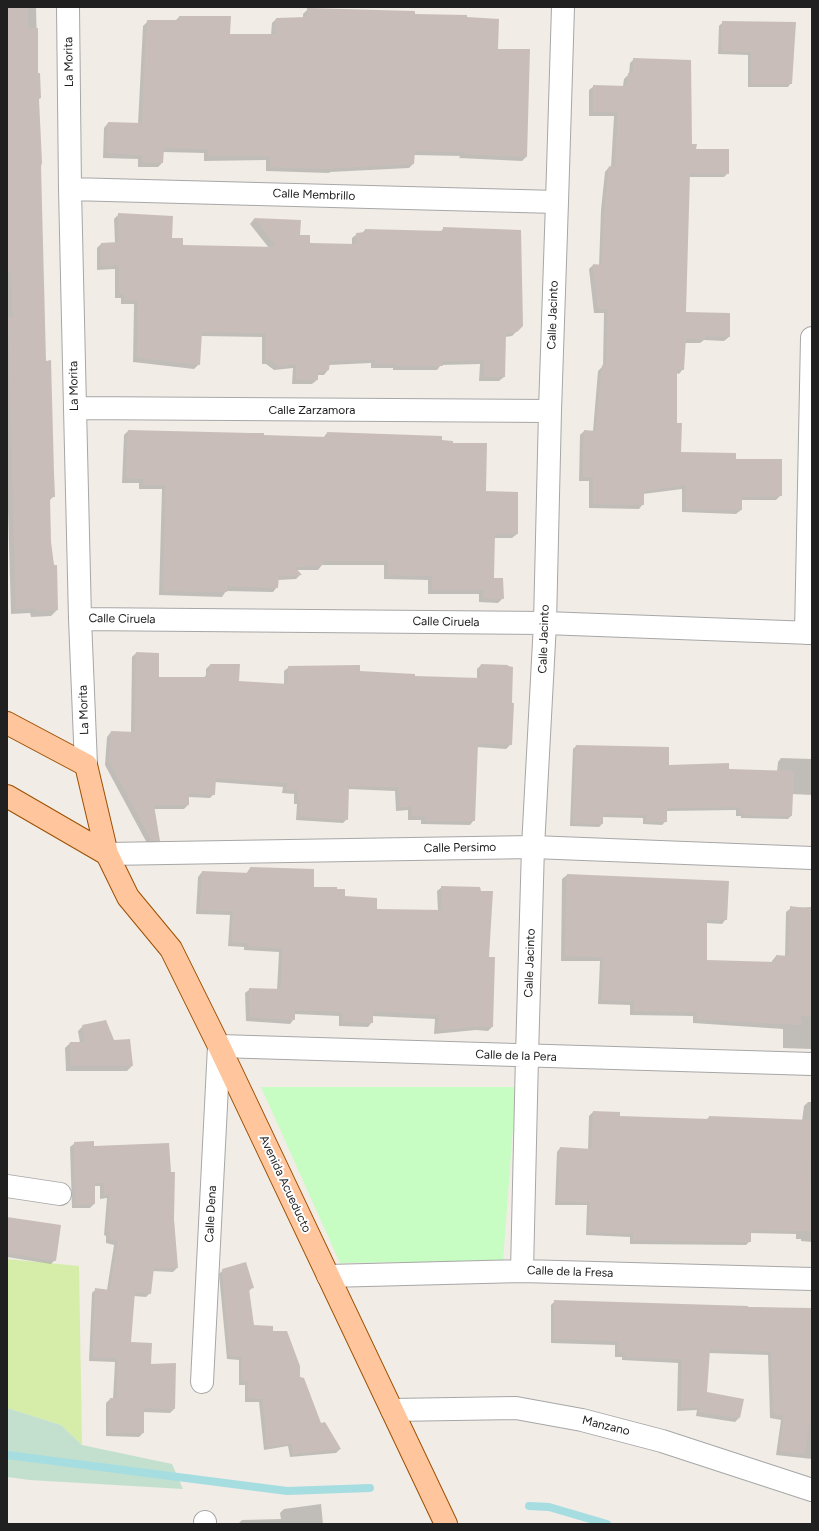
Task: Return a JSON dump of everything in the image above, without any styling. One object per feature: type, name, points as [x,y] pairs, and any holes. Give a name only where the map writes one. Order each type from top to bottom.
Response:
[{"type":"main road","points":[[7,722],[86,765]]},
{"type":"main road","name":"Avenida Acueducto","points":[[86,765],[107,854],[128,897],[171,949],[219,1046],[446,1524]]},
{"type":"main road","points":[[7,796],[107,854]]},
{"type":"street","name":"La Morita","points":[[68,7],[70,188],[80,619],[86,765]]},
{"type":"street","name":"Calle Jacinto","points":[[522,1271],[533,847],[545,623],[550,411],[558,202],[562,7]]},
{"type":"street","name":"Calle Membrillo","points":[[70,188],[558,202]]},
{"type":"street","points":[[809,633],[812,338]]},
{"type":"street","name":"Calle Zarzamora","points":[[75,408],[550,411]]},
{"type":"street","name":"Calle Ciruela","points":[[80,619],[545,623],[809,633]]},
{"type":"street","name":"Calle Persimo","points":[[107,854],[533,847],[812,858]]},
{"type":"street","name":"Calle de la Pera","points":[[219,1046],[812,1064]]},
{"type":"street","name":"Calle Dena","points":[[202,1382],[219,1046]]},
{"type":"street","points":[[7,1186],[60,1194]]},
{"type":"street","name":"Calle de la Fresa","points":[[328,1276],[522,1271],[812,1279]]},
{"type":"street","name":"Manzano","points":[[392,1410],[516,1408],[575,1418],[662,1441],[812,1490]]},
{"type":"green space","points":[[261,1087],[516,1087],[503,1261],[340,1263]]},
{"type":"green space","points":[[7,1259],[79,1266],[82,1445],[61,1425],[7,1408]]},
{"type":"green space","points":[[7,1408],[61,1425],[82,1445],[172,1464],[183,1489],[30,1480],[7,1477]]},
{"type":"building","points":[[7,7],[28,7],[28,28],[38,28],[38,73],[40,73],[41,98],[39,99],[42,163],[46,361],[51,360],[55,497],[50,497],[51,542],[54,565],[57,565],[58,610],[36,611],[36,608],[16,609],[8,317],[13,317],[11,271],[7,271]]},
{"type":"building","points":[[307,8],[415,11],[415,14],[467,15],[467,17],[499,19],[498,49],[530,49],[527,157],[464,154],[464,152],[415,151],[414,164],[334,169],[270,167],[270,156],[208,156],[208,149],[164,148],[163,163],[142,162],[142,155],[107,153],[108,122],[142,123],[147,20],[179,20],[179,16],[231,16],[230,34],[275,34],[276,18],[307,17]]},
{"type":"building","points":[[722,21],[796,22],[792,84],[751,84],[751,52],[722,51]]},
{"type":"building","points":[[633,58],[691,60],[692,144],[697,144],[696,149],[729,149],[729,174],[690,173],[686,312],[730,313],[730,337],[705,336],[705,340],[686,338],[684,370],[677,369],[677,423],[682,423],[681,452],[736,453],[736,459],[782,459],[782,496],[742,497],[742,510],[686,509],[686,485],[644,491],[644,505],[593,504],[593,477],[583,477],[584,430],[596,431],[602,365],[606,366],[608,309],[598,309],[593,264],[602,265],[605,205],[609,166],[615,167],[618,112],[593,112],[593,85],[627,86],[628,73],[633,73]]},
{"type":"building","points":[[118,213],[173,216],[172,238],[183,238],[183,245],[277,247],[254,218],[301,220],[300,235],[310,235],[310,243],[357,244],[356,233],[365,232],[365,229],[443,231],[443,227],[521,230],[523,326],[517,332],[506,333],[505,377],[484,377],[484,360],[442,361],[443,366],[397,366],[397,364],[375,364],[375,359],[330,361],[329,370],[318,372],[318,380],[296,379],[297,364],[279,366],[271,359],[266,360],[266,333],[202,332],[200,365],[137,357],[138,300],[125,300],[125,294],[119,294],[119,265],[101,266],[101,243],[119,242]]},
{"type":"building","points":[[128,430],[264,433],[264,435],[327,437],[327,432],[442,436],[442,440],[453,441],[453,443],[487,443],[486,491],[518,492],[518,534],[495,534],[494,578],[503,578],[504,599],[483,598],[483,590],[432,590],[432,576],[388,575],[388,561],[324,561],[324,565],[295,567],[302,575],[279,576],[278,588],[227,586],[227,592],[163,591],[166,485],[143,485],[143,479],[126,478]]},
{"type":"building","points":[[136,652],[159,653],[159,677],[207,677],[207,673],[210,673],[210,664],[240,664],[239,681],[288,684],[288,666],[360,665],[360,671],[415,674],[415,676],[480,678],[481,664],[508,665],[513,667],[512,703],[514,703],[512,745],[478,743],[475,821],[425,821],[425,816],[412,816],[412,806],[400,807],[399,787],[349,786],[348,820],[300,816],[300,800],[298,800],[298,790],[286,790],[287,783],[216,778],[215,795],[189,793],[189,805],[154,805],[160,841],[152,841],[109,761],[111,731],[135,732]]},
{"type":"building","points":[[576,745],[669,747],[669,765],[729,763],[729,769],[794,771],[792,816],[744,815],[744,813],[740,813],[740,807],[667,808],[667,822],[646,821],[646,815],[603,814],[603,824],[573,823]]},
{"type":"building","points":[[250,867],[314,869],[314,887],[337,887],[337,889],[345,889],[345,896],[377,898],[377,909],[442,910],[441,886],[480,887],[481,891],[493,891],[489,957],[495,957],[493,1027],[481,1026],[438,1030],[439,1015],[373,1011],[373,1023],[343,1022],[343,1012],[295,1010],[295,1020],[250,1017],[249,988],[281,989],[283,948],[248,946],[248,943],[232,942],[233,911],[200,910],[202,871],[250,873]]},
{"type":"building","points":[[567,874],[729,881],[727,920],[707,919],[707,960],[776,962],[776,955],[789,956],[790,906],[812,909],[812,1016],[800,1016],[802,1025],[697,1019],[697,1012],[634,1011],[634,1001],[602,1000],[604,957],[565,956]]},
{"type":"building","points":[[106,1020],[114,1040],[130,1039],[133,1066],[71,1066],[70,1042],[85,1042],[82,1025]]},
{"type":"building","points":[[593,1111],[620,1112],[620,1116],[709,1119],[709,1116],[812,1120],[810,1183],[812,1183],[812,1231],[751,1230],[751,1242],[633,1240],[633,1234],[589,1232],[590,1202],[558,1201],[560,1147],[592,1149]]},
{"type":"building","points":[[94,1141],[94,1146],[169,1143],[171,1172],[175,1172],[174,1219],[178,1268],[154,1268],[151,1294],[135,1292],[131,1342],[152,1343],[151,1364],[176,1363],[175,1409],[144,1408],[144,1433],[109,1433],[110,1398],[117,1398],[118,1358],[93,1357],[95,1288],[110,1290],[118,1241],[110,1239],[110,1232],[108,1232],[110,1194],[104,1195],[104,1183],[95,1183],[95,1204],[76,1205],[74,1142]]},
{"type":"building","points":[[7,1217],[61,1225],[56,1261],[7,1253]]},
{"type":"building","points":[[246,1262],[254,1288],[249,1289],[254,1325],[273,1326],[273,1331],[287,1331],[300,1366],[300,1377],[304,1378],[321,1423],[325,1422],[341,1449],[293,1454],[292,1443],[267,1447],[263,1399],[248,1398],[248,1381],[242,1382],[242,1356],[230,1356],[222,1269]]},
{"type":"building","points":[[554,1300],[812,1308],[812,1422],[809,1422],[805,1454],[780,1451],[784,1416],[774,1414],[771,1351],[710,1349],[707,1392],[744,1399],[740,1418],[699,1412],[700,1407],[681,1408],[682,1359],[626,1357],[626,1353],[619,1353],[619,1341],[555,1339]]},
{"type":"waterway","points":[[7,1455],[287,1491],[370,1488]]},
{"type":"waterway","points":[[529,1506],[549,1507],[607,1524]]}]
